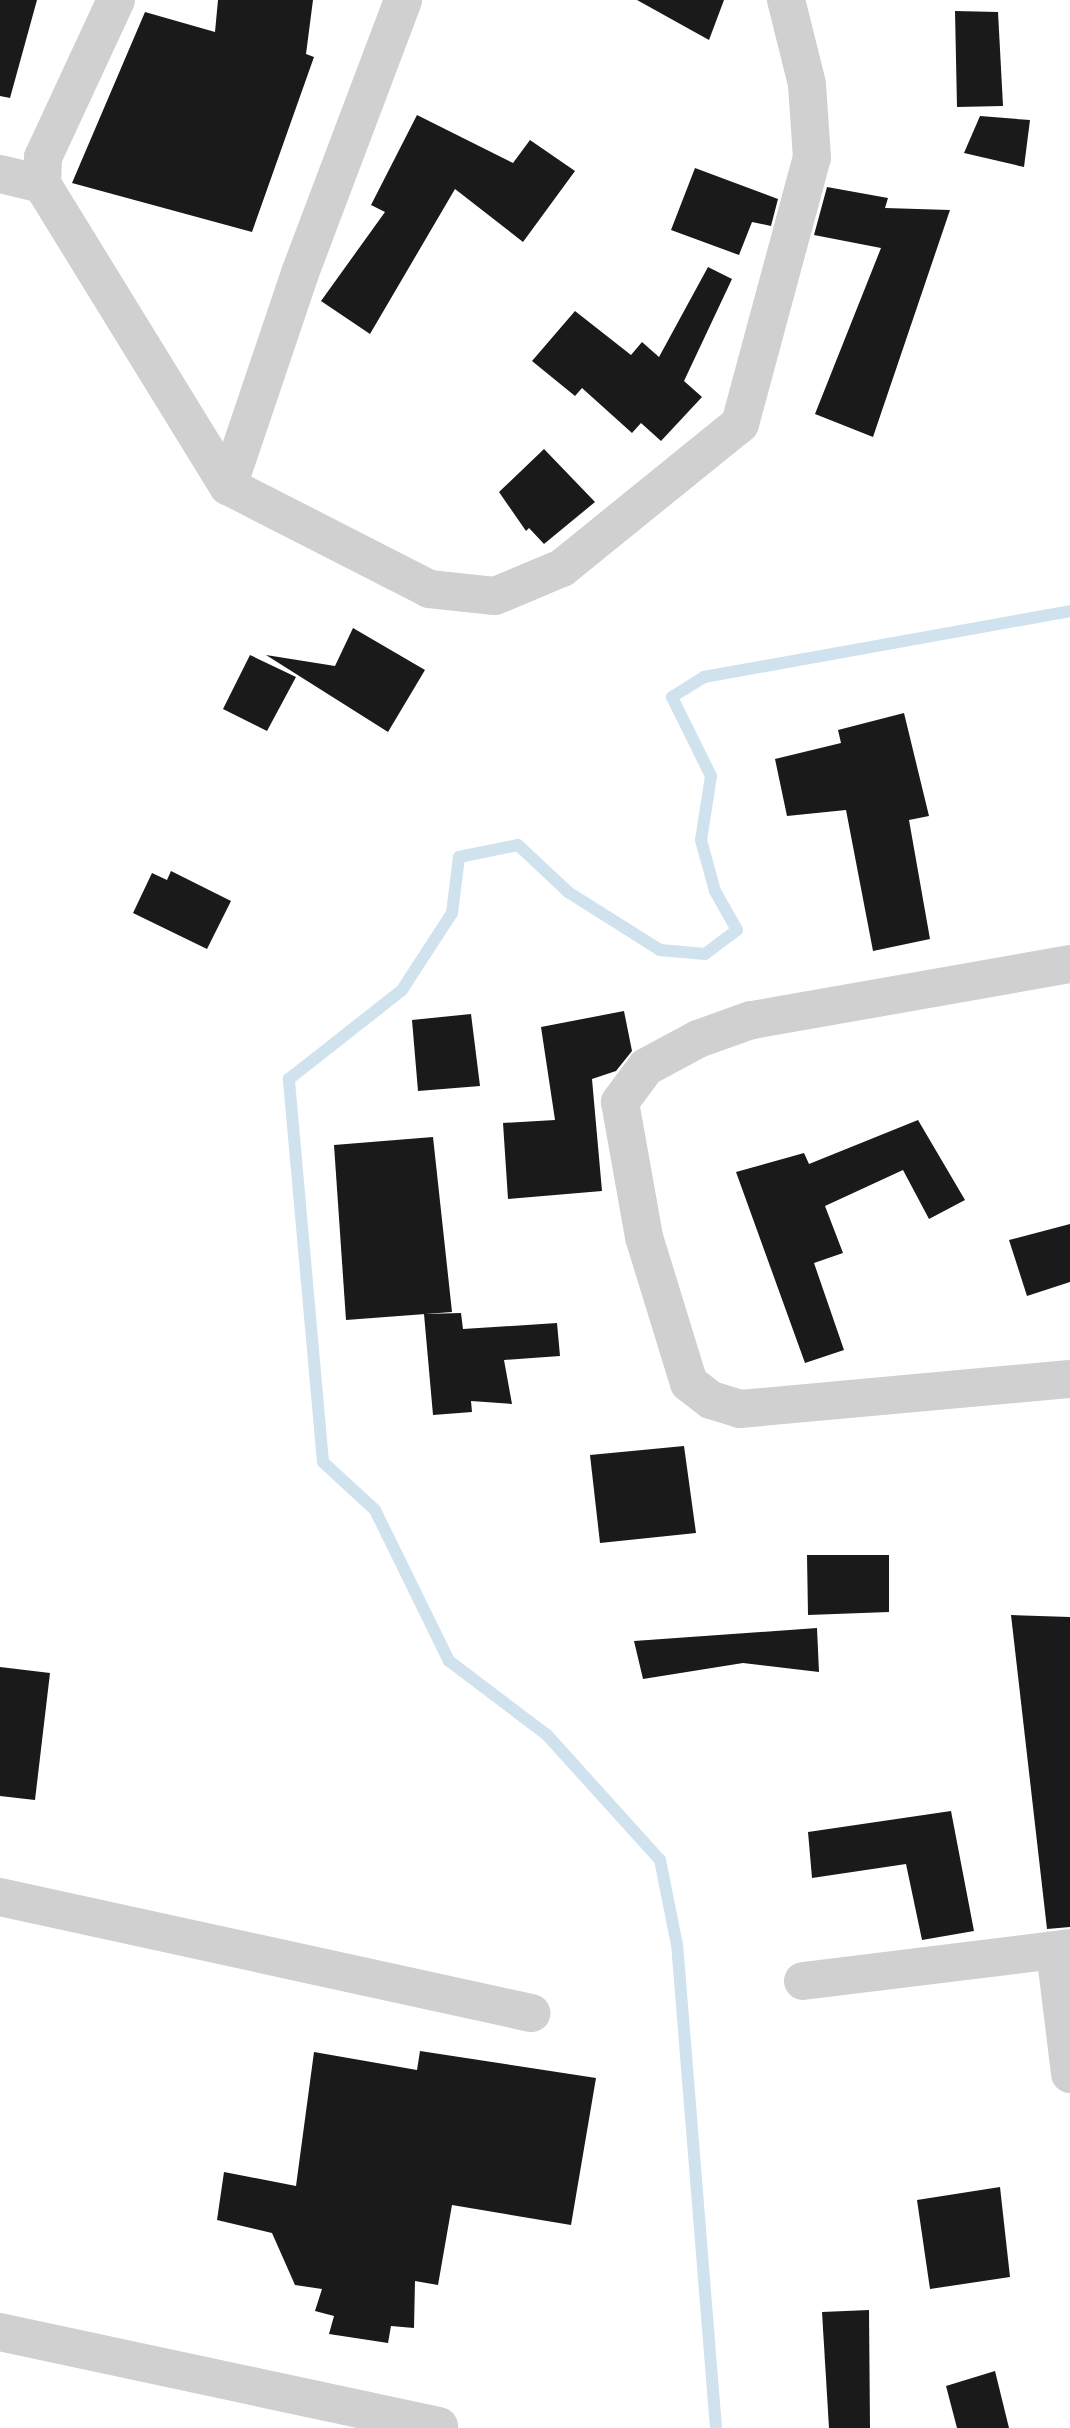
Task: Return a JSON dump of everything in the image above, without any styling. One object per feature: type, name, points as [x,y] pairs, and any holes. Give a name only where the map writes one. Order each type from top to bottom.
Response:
[{"type":"street","points":[[116,0],[43,158],[42,184],[228,486],[429,589],[495,596],[562,568],[740,424],[812,158],[807,84],[786,0]]},
{"type":"street","points":[[228,486],[300,272],[402,0]]},
{"type":"street","points":[[0,174],[42,184]]},
{"type":"street","points":[[1070,964],[751,1020],[698,1039],[646,1067],[620,1102],[644,1237],[689,1383],[711,1400],[740,1409],[1070,1379]]},
{"type":"street","points":[[0,1897],[531,2013]]},
{"type":"street","points":[[803,1981],[1062,1949],[1070,2074]]},
{"type":"street","points":[[0,2332],[439,2426]]},
{"type":"building","points":[[0,0],[37,0],[10,98],[0,96]]},
{"type":"building","points":[[218,0],[313,0],[306,54],[314,57],[252,232],[72,183],[145,12],[215,32]]},
{"type":"building","points":[[637,0],[724,0],[709,40]]},
{"type":"building","points":[[955,11],[998,12],[1003,106],[957,107]]},
{"type":"building","points":[[417,115],[513,163],[530,140],[575,171],[523,242],[455,189],[370,334],[321,301],[385,212],[371,205]]},
{"type":"building","points":[[980,116],[1030,120],[1024,167],[964,153]]},
{"type":"building","points":[[695,168],[778,199],[771,226],[752,222],[739,255],[671,230]]},
{"type":"building","points":[[827,187],[888,198],[885,208],[950,210],[873,437],[815,414],[881,248],[814,235]]},
{"type":"building","points":[[708,267],[732,279],[684,381],[702,397],[661,441],[641,423],[632,433],[582,388],[575,396],[532,361],[575,311],[631,355],[642,342],[659,357]]},
{"type":"building","points":[[544,449],[595,502],[544,544],[529,528],[526,531],[499,492]]},
{"type":"building","points":[[353,628],[425,670],[388,732],[266,655],[335,666]]},
{"type":"building","points":[[250,655],[296,677],[267,731],[223,709]]},
{"type":"building","points":[[904,713],[929,816],[909,820],[930,939],[873,951],[846,810],[787,816],[775,759],[841,743],[838,730]]},
{"type":"building","points":[[171,871],[231,901],[207,949],[133,913],[152,873],[167,880]]},
{"type":"building","points":[[624,1011],[632,1051],[616,1071],[592,1079],[602,1191],[508,1199],[503,1123],[555,1120],[541,1027]]},
{"type":"building","points":[[471,1014],[480,1086],[418,1091],[412,1020]]},
{"type":"building","points":[[918,1120],[965,1200],[929,1219],[903,1170],[825,1206],[843,1253],[814,1263],[844,1350],[805,1363],[736,1172],[804,1153],[809,1164]]},
{"type":"building","points":[[433,1137],[452,1312],[346,1320],[334,1145]]},
{"type":"building","points":[[1070,1224],[1070,1282],[1027,1296],[1009,1240]]},
{"type":"building","points":[[461,1313],[463,1329],[557,1323],[560,1356],[504,1360],[512,1404],[471,1401],[472,1412],[433,1415],[424,1314]]},
{"type":"building","points":[[684,1446],[696,1533],[600,1543],[590,1455]]},
{"type":"building","points":[[807,1555],[889,1555],[889,1612],[808,1615]]},
{"type":"building","points":[[1011,1615],[1070,1617],[1070,1927],[1047,1929]]},
{"type":"building","points":[[817,1628],[819,1672],[743,1663],[643,1679],[634,1641]]},
{"type":"building","points":[[0,1667],[50,1673],[35,1800],[0,1796]]},
{"type":"building","points":[[951,1811],[974,1931],[922,1940],[906,1864],[812,1878],[808,1832]]},
{"type":"building","points":[[420,2051],[596,2078],[571,2225],[452,2205],[438,2285],[415,2281],[414,2328],[391,2326],[388,2343],[329,2334],[334,2316],[315,2311],[322,2289],[295,2285],[272,2233],[217,2220],[224,2172],[296,2186],[314,2052],[417,2070]]},
{"type":"building","points":[[1000,2187],[1010,2277],[930,2289],[917,2200]]},
{"type":"building","points":[[869,2310],[870,2428],[829,2428],[822,2312]]},
{"type":"building","points":[[995,2371],[1009,2428],[957,2428],[946,2386]]},
{"type":"waterway","points":[[716,2428],[677,1945],[660,1860],[547,1735],[449,1661],[375,1510],[323,1462],[289,1079],[402,990],[452,913],[459,857],[518,845],[568,892],[660,950],[705,954],[737,930],[715,891],[701,840],[711,776],[672,697],[704,677],[1070,611]]}]
